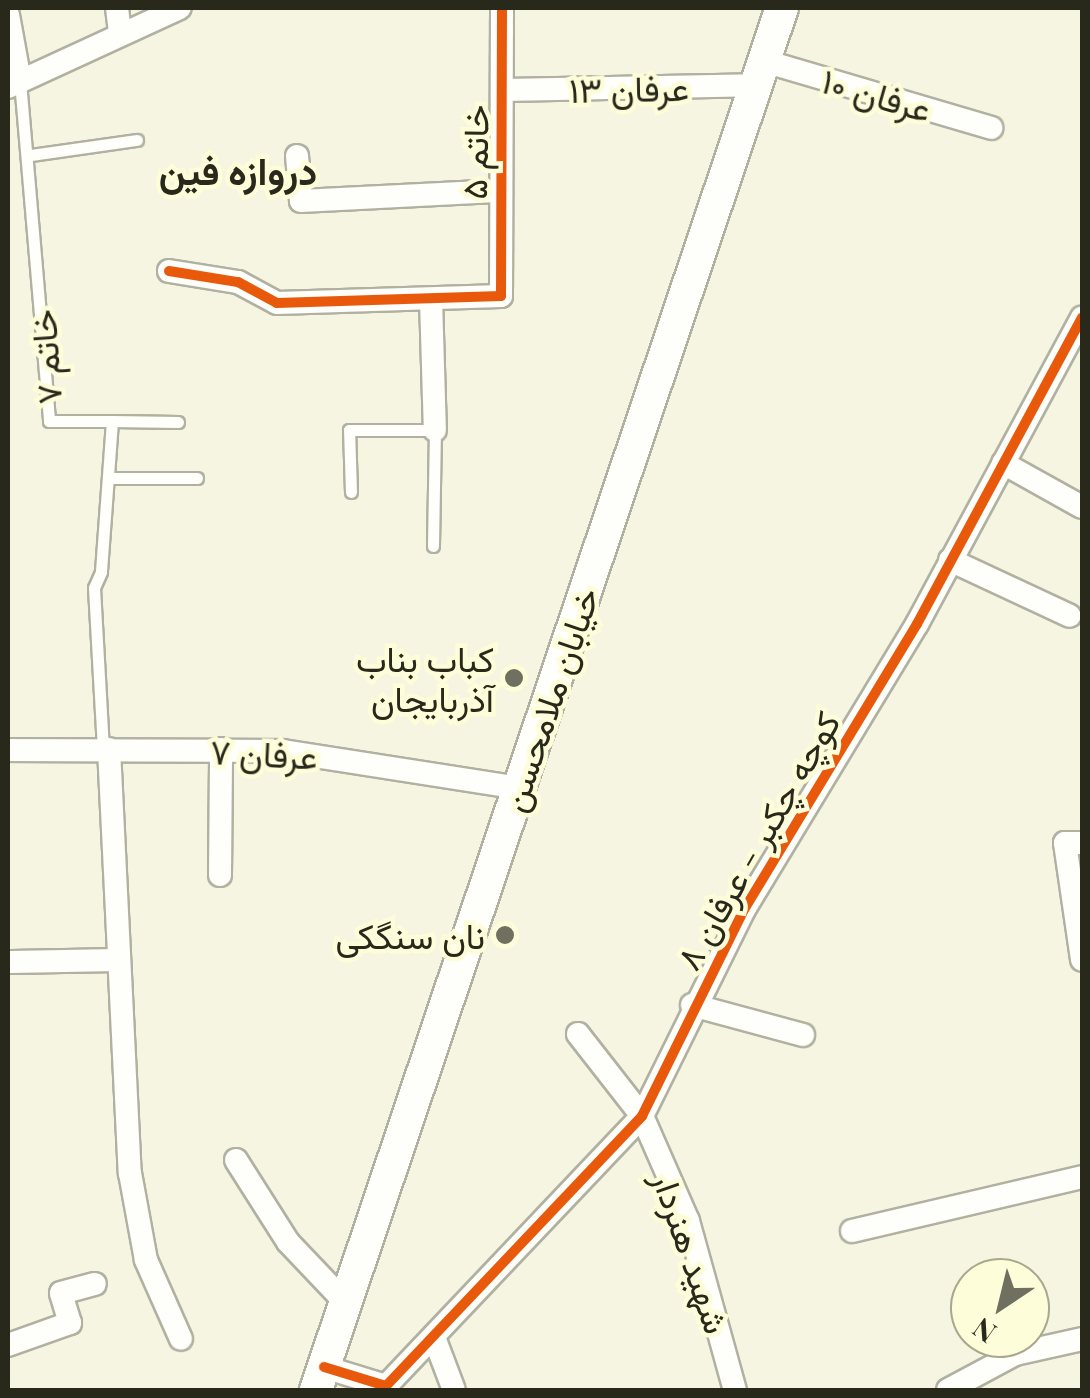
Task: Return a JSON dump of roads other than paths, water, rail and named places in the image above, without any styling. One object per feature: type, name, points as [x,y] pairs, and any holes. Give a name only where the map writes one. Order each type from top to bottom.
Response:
[{"type":"main road","name":"خیابان ملامحسن","points":[[320,1379],[782,8]]},
{"type":"street","points":[[117,8],[120,32]]},
{"type":"street","points":[[8,22],[14,84],[120,32],[180,8]]},
{"type":"street","name":"خاتم ۵","points":[[431,299],[501,296],[502,8]]},
{"type":"street","name":"عرفان ۱۳","points":[[502,90],[759,73]]},
{"type":"street","name":"عرفان ۱۰","points":[[759,73],[991,128]]},
{"type":"street","points":[[297,156],[301,200],[500,191]]},
{"type":"street","points":[[169,272],[238,282],[277,303],[431,299],[436,430]]},
{"type":"street","name":"کوچه چکبر - عرفان ۸","points":[[320,1379],[386,1386],[435,1340],[642,1116],[692,1005],[1080,328]]},
{"type":"street","points":[[1004,463],[1082,506]]},
{"type":"street","points":[[950,560],[1070,616]]},
{"type":"street","points":[[106,749],[136,1216],[160,1301],[181,1338]]},
{"type":"street","points":[[220,875],[221,749]]},
{"type":"street","name":"عرفان ۷","points":[[8,750],[221,749],[342,758],[519,788]]},
{"type":"street","points":[[1074,843],[1082,960]]},
{"type":"street","points":[[8,962],[119,960]]},
{"type":"street","points":[[692,1005],[804,1035]]},
{"type":"street","name":"شهید هنردار","points":[[578,1034],[642,1116],[688,1221],[735,1390]]},
{"type":"street","points":[[236,1160],[288,1242],[346,1302]]},
{"type":"street","points":[[852,1232],[1082,1176]]},
{"type":"street","points":[[8,1345],[70,1323],[62,1294],[94,1284]]},
{"type":"street","points":[[958,1390],[1014,1354],[1082,1339]]},
{"type":"street","points":[[435,1340],[454,1390]]},
{"type":"lane","name":"خاتم ۷","points":[[14,84],[30,155],[49,421],[112,421],[102,572],[94,588],[106,749]]},
{"type":"lane","points":[[30,155],[137,140]]},
{"type":"lane","points":[[112,421],[178,422]]},
{"type":"lane","points":[[351,492],[349,430],[436,430],[433,546]]},
{"type":"lane","points":[[110,478],[197,478]]},
{"type":"place","name":"کباب بناب آذربایجان","points":[[514,678]]},
{"type":"place","name":"نان سنگکی","points":[[505,935]]},
{"type":"district","name":"دروازه فین","points":[[238,170]]}]
